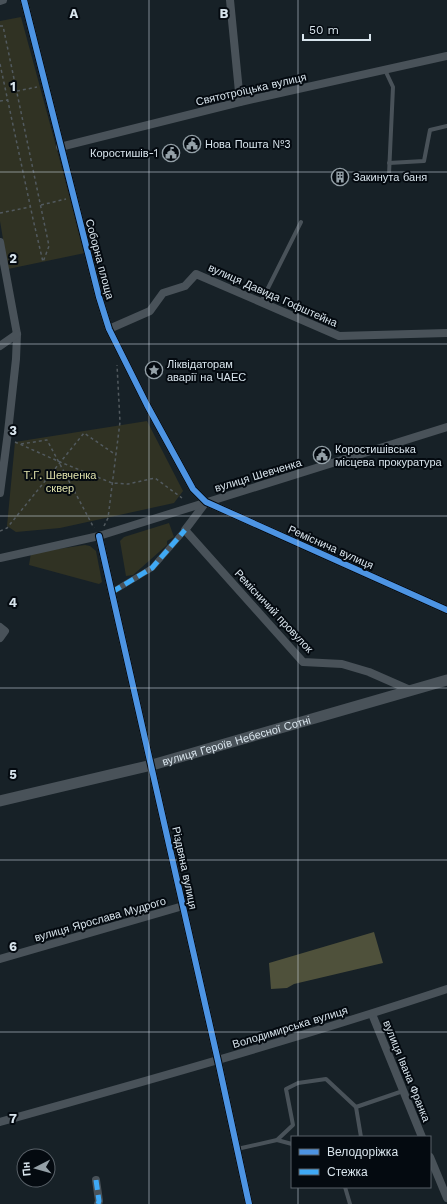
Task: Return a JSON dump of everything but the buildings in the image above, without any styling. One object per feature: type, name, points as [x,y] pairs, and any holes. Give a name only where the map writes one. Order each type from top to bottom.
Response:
[{"type":"street","name":"Соборна площа","points":[[24,0],[60,148],[99,297],[109,329],[147,405],[193,489],[206,502]]},
{"type":"street","points":[[230,0],[240,102]]},
{"type":"street","name":"Святотроїцька вулиця","points":[[60,148],[240,102],[447,56]]},
{"type":"street","points":[[0,242],[17,334],[8,439],[0,493]]},
{"type":"street","name":"вулиця Давида Гофштейна","points":[[109,329],[150,311],[163,293],[185,286],[196,274],[339,336],[447,333]]},
{"type":"street","points":[[0,346],[17,334]]},
{"type":"street","name":"вулиця Шевченка","points":[[0,558],[99,536],[447,427]]},
{"type":"street","points":[[112,592],[152,568],[185,530],[206,502]]},
{"type":"street","name":"Реміснича вулиця","points":[[206,502],[447,610]]},
{"type":"street","name":"Ремісничий провулок","points":[[185,530],[303,662],[342,664],[369,672],[410,690]]},
{"type":"street","name":"Різдвяна вулиця","points":[[99,536],[152,765],[218,1061],[248,1204]]},
{"type":"street","points":[[0,627],[5,631],[0,638]]},
{"type":"street","name":"вулиця Героїв Небесної Сотні","points":[[0,801],[152,765],[447,680]]},
{"type":"street","name":"вулиця Ярослава Мудрого","points":[[0,960],[183,906]]},
{"type":"street","name":"Володимирська вулиця","points":[[0,1122],[218,1061],[372,1014],[447,988]]},
{"type":"street","name":"вулиця Івана Франка","points":[[372,1014],[422,1136]]},
{"type":"street","points":[[431,1159],[447,1198]]},
{"type":"street","points":[[96,1180],[99,1201],[98,1204]]},
{"type":"lane","points":[[385,70],[393,87],[389,174]]},
{"type":"lane","points":[[389,163],[424,161],[430,130],[447,126]]},
{"type":"lane","points":[[261,302],[301,222]]},
{"type":"lane","points":[[277,1140],[293,1124],[286,1089],[298,1083],[326,1079],[356,1107],[361,1136]]},
{"type":"lane","points":[[356,1107],[403,1091]]},
{"type":"lane","points":[[237,1149],[277,1140],[291,1144]]},
{"type":"lane","points":[[345,1188],[350,1204]]},
{"type":"path","points":[[0,26],[3,26],[49,246],[43,262],[0,64]]},
{"type":"path","points":[[17,91],[45,85]]},
{"type":"path","points":[[0,101],[8,100]]},
{"type":"path","points":[[40,204],[73,198]]},
{"type":"path","points":[[0,213],[30,207]]},
{"type":"path","points":[[99,536],[108,518],[120,422],[117,360]]},
{"type":"path","points":[[0,530],[7,528],[84,433],[116,455]]},
{"type":"path","points":[[8,439],[60,462],[112,482],[128,484],[155,478],[182,498]]},
{"type":"path","points":[[20,444],[47,440],[99,536]]},
{"type":"green space","points":[[21,17],[85,253],[8,269],[0,221],[0,21]]},
{"type":"green space","name":"Т.Г. Шевченка сквер","points":[[147,421],[183,491],[174,503],[60,528],[16,532],[7,526],[15,442]]},
{"type":"green space","points":[[169,523],[174,537],[167,541],[167,545],[133,575],[126,576],[120,541],[124,537]]},
{"type":"green space","points":[[85,545],[90,546],[96,551],[102,582],[99,584],[29,565],[31,553]]},
{"type":"green space","points":[[374,932],[383,963],[294,984],[287,988],[271,989],[269,963]]},
{"type":"marked path","points":[[112,592],[152,568],[185,530]]},
{"type":"marked path","points":[[96,1180],[99,1201],[98,1204]]},
{"type":"cycle path","points":[[24,0],[99,297],[109,329],[147,405],[193,489],[206,502],[447,610]]},
{"type":"cycle path","points":[[99,536],[249,1204]]},
{"type":"place","name":"Нова Пошта №3","points":[[192,144]]},
{"type":"place","name":"Коростишів-1","points":[[171,153]]},
{"type":"place","name":"Закинута баня","points":[[340,177]]},
{"type":"place","name":"Ліквідаторам аварії на ЧАЕС","points":[[154,370]]},
{"type":"place","name":"Коростишівська місцева прокуратура","points":[[322,455]]}]
